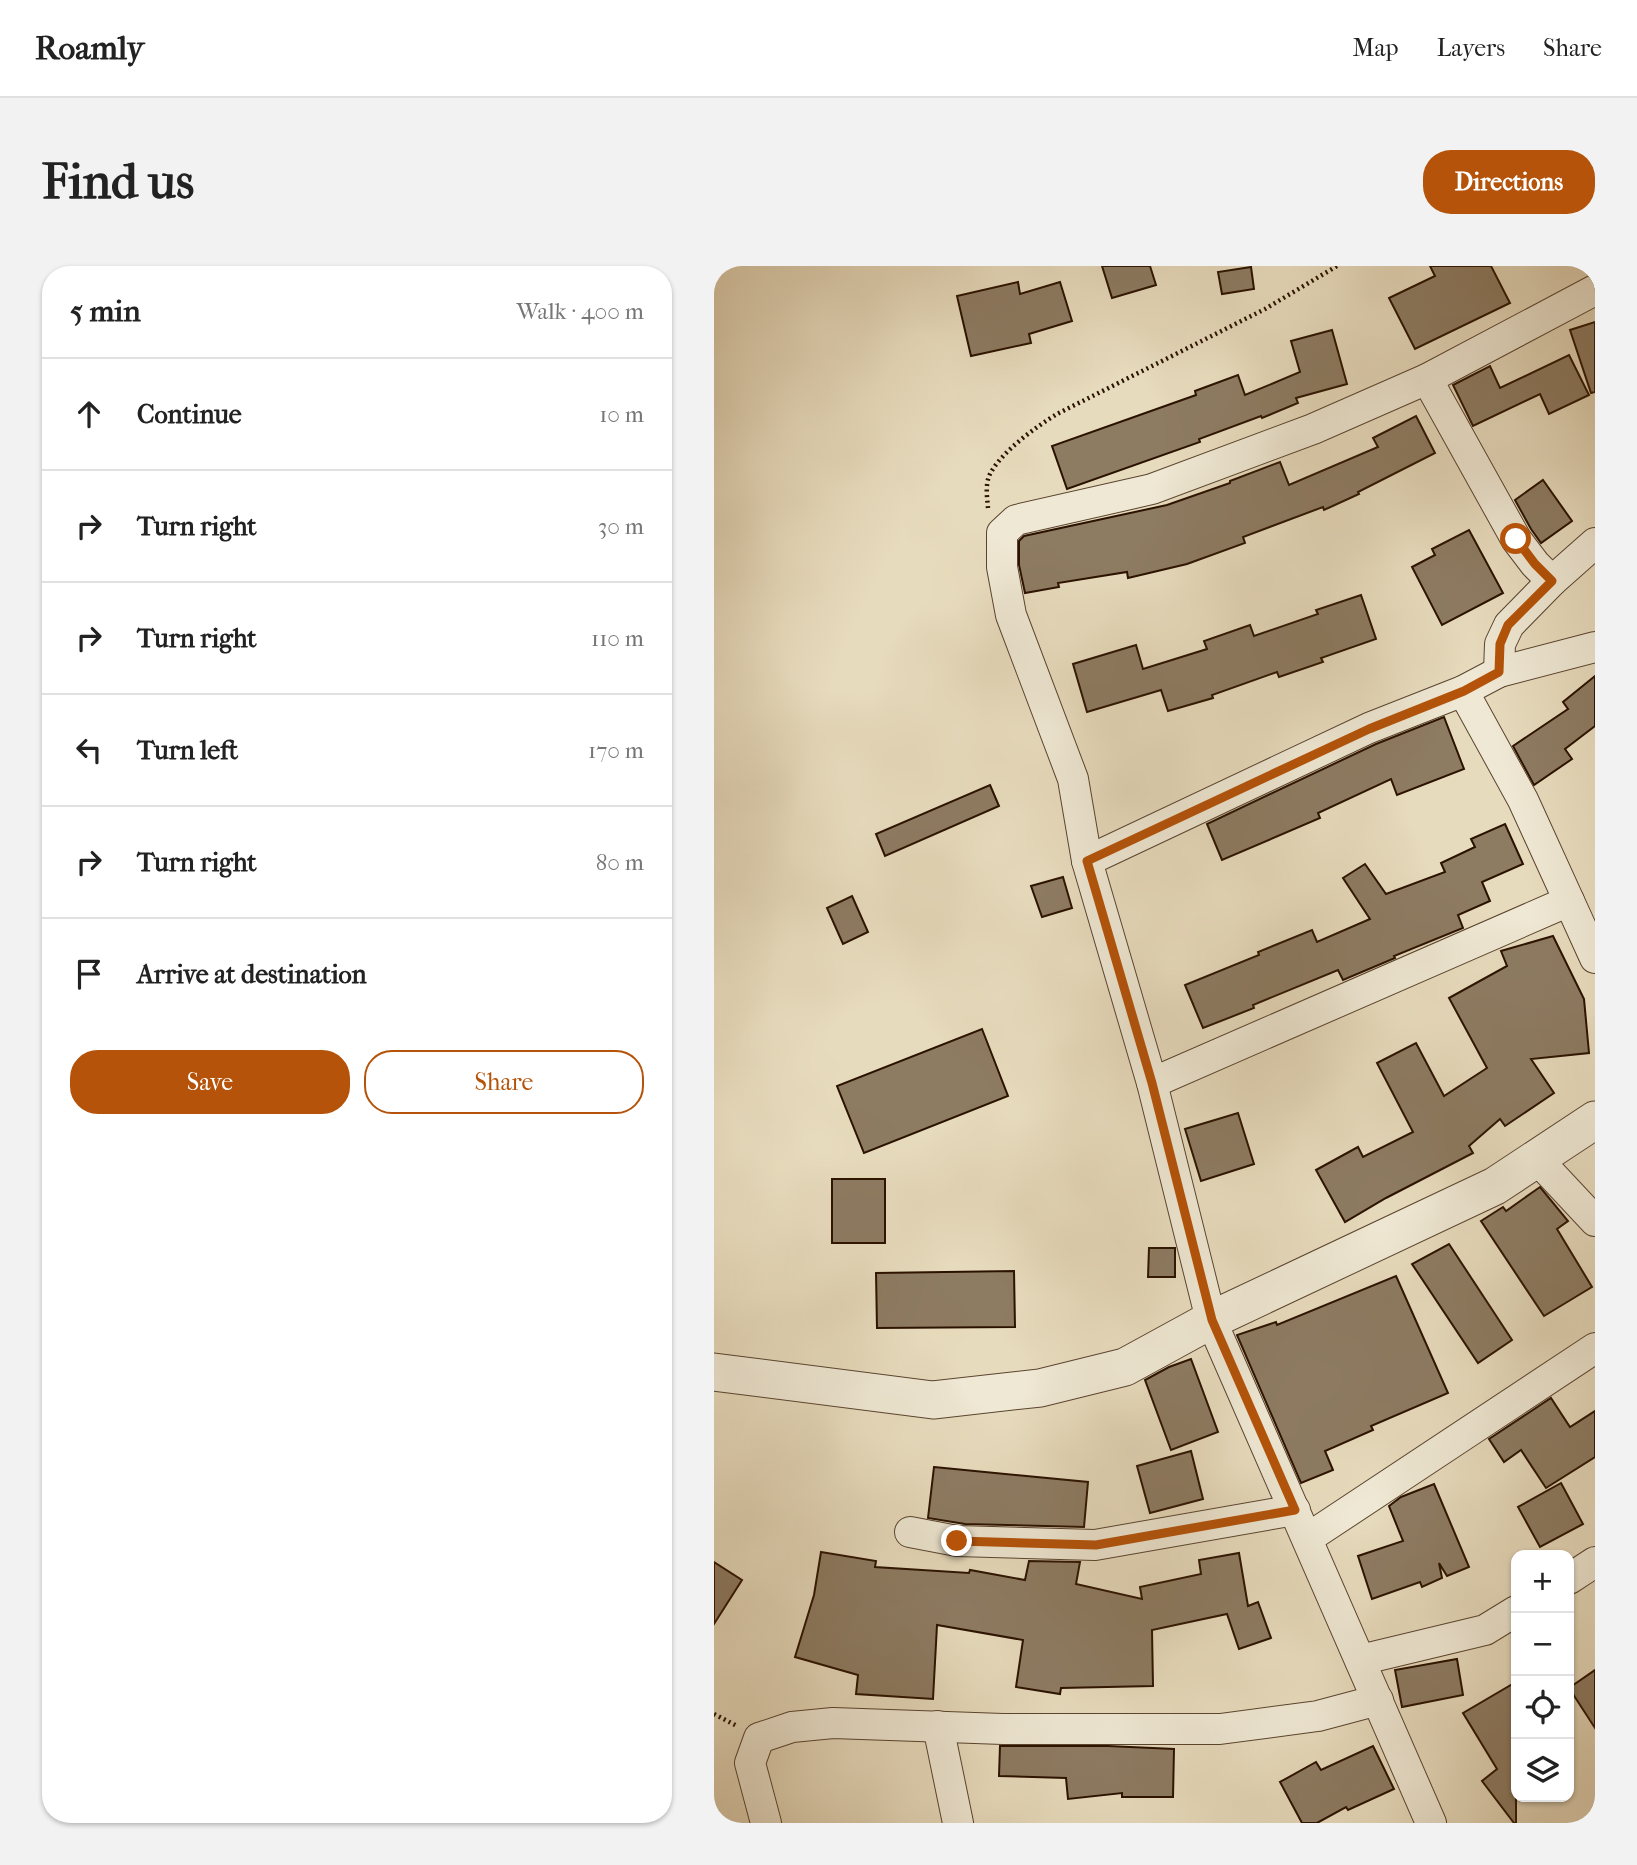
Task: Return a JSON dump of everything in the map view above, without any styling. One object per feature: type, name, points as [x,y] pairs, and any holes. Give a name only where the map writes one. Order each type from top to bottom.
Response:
[{"type":"street","points":[[1431,1823],[1212,1320],[1152,1083],[1087,861],[1073,779],[1011,615],[1002,567],[1002,533],[1016,520],[1152,489],[1313,429],[1427,379],[1595,290]]},
{"type":"street","points":[[1427,379],[1516,539],[1552,581]]},
{"type":"street","points":[[1499,672],[1500,644],[1508,625],[1595,543]]},
{"type":"street","points":[[1087,861],[1369,729],[1464,691],[1499,672],[1595,647]]},
{"type":"street","points":[[1464,691],[1523,800],[1595,958]]},
{"type":"street","points":[[1152,1083],[1569,901]]},
{"type":"street","points":[[714,1372],[933,1400],[1040,1388],[1125,1367],[1212,1320],[1495,1186],[1595,1120]]},
{"type":"street","points":[[1537,1159],[1595,1221]]},
{"type":"street","points":[[1308,1538],[1595,1348]]},
{"type":"street","points":[[910,1532],[957,1541],[1096,1545],[1295,1510]]},
{"type":"street","points":[[1574,1576],[1595,1562]]},
{"type":"street","points":[[1360,1660],[1485,1630],[1513,1613]]},
{"type":"street","points":[[766,1823],[750,1763],[759,1738],[792,1727],[833,1723],[1003,1729],[1220,1729],[1318,1716],[1378,1700]]},
{"type":"street","points":[[938,1726],[958,1823]]},
{"type":"path","points":[[1002,533],[993,521],[988,507],[987,485],[990,475],[1019,441],[1037,426],[1265,309],[1337,266]]},
{"type":"building","points":[[1102,266],[1150,266],[1156,285],[1112,298]]},
{"type":"building","points":[[1430,266],[1491,266],[1510,303],[1415,349],[1389,298],[1435,276]]},
{"type":"building","points":[[1251,267],[1254,289],[1222,294],[1218,272]]},
{"type":"building","points":[[1018,282],[1020,294],[1060,282],[1072,321],[1029,334],[1031,343],[971,356],[957,296]]},
{"type":"building","points":[[1595,322],[1595,392],[1591,393],[1570,330]]},
{"type":"building","points":[[1332,330],[1347,384],[1296,398],[1298,403],[1262,418],[1261,416],[1199,439],[1200,442],[1067,489],[1052,446],[1196,395],[1195,391],[1238,375],[1245,395],[1300,372],[1291,341]]},
{"type":"building","points":[[1569,355],[1589,395],[1549,414],[1540,394],[1473,426],[1453,385],[1490,366],[1500,388]]},
{"type":"building","points":[[1416,416],[1435,453],[1324,510],[1323,507],[1243,537],[1245,543],[1187,564],[1128,578],[1127,572],[1058,583],[1059,587],[1025,593],[1019,565],[1019,541],[1024,536],[1167,505],[1280,462],[1289,485],[1378,447],[1373,438]]},
{"type":"building","points":[[1543,480],[1572,521],[1541,543],[1515,500]]},
{"type":"building","points":[[1469,530],[1503,593],[1442,625],[1412,567],[1435,555],[1432,549]]},
{"type":"building","points":[[1361,595],[1376,639],[1321,658],[1323,662],[1279,677],[1277,672],[1212,695],[1213,698],[1168,711],[1161,690],[1087,712],[1073,664],[1136,645],[1143,669],[1207,649],[1204,641],[1250,625],[1254,636],[1318,614],[1316,610]]},
{"type":"building","points":[[1595,676],[1595,726],[1565,749],[1572,759],[1534,785],[1513,746],[1568,709],[1563,702]]},
{"type":"building","points":[[1444,717],[1464,769],[1397,795],[1391,779],[1318,813],[1320,818],[1222,860],[1207,824],[1376,744]]},
{"type":"building","points":[[990,785],[999,806],[885,856],[876,834]]},
{"type":"building","points":[[1505,824],[1523,864],[1482,882],[1490,901],[1458,915],[1463,928],[1343,980],[1338,970],[1203,1028],[1185,985],[1312,930],[1317,942],[1370,919],[1343,878],[1365,864],[1386,894],[1445,872],[1441,863],[1475,847],[1471,839]]},
{"type":"building","points":[[1063,877],[1072,908],[1042,917],[1031,886]]},
{"type":"building","points":[[852,896],[868,932],[843,944],[827,908]]},
{"type":"building","points":[[1553,936],[1584,999],[1589,1053],[1531,1059],[1554,1093],[1505,1126],[1500,1119],[1469,1146],[1473,1153],[1345,1222],[1316,1170],[1358,1147],[1363,1157],[1413,1132],[1377,1063],[1416,1043],[1444,1096],[1487,1068],[1449,998],[1507,966],[1501,951]]},
{"type":"building","points":[[982,1029],[1008,1096],[864,1153],[837,1086]]},
{"type":"building","points":[[1238,1113],[1254,1164],[1201,1181],[1185,1129]]},
{"type":"building","points":[[832,1179],[885,1179],[885,1243],[832,1243]]},
{"type":"building","points":[[1540,1187],[1568,1221],[1557,1229],[1592,1287],[1544,1316],[1481,1221],[1503,1207],[1506,1211]]},
{"type":"building","points":[[1449,1244],[1512,1340],[1478,1363],[1412,1264]]},
{"type":"building","points":[[1149,1248],[1175,1248],[1175,1277],[1148,1277]]},
{"type":"building","points":[[1014,1271],[1015,1327],[877,1328],[876,1273]]},
{"type":"building","points":[[1396,1276],[1448,1393],[1371,1426],[1373,1430],[1325,1451],[1333,1470],[1301,1483],[1237,1335],[1276,1322],[1277,1325]]},
{"type":"building","points":[[1191,1359],[1218,1432],[1171,1450],[1145,1380]]},
{"type":"building","points":[[1551,1398],[1570,1427],[1595,1411],[1595,1457],[1546,1488],[1521,1450],[1504,1462],[1489,1439]]},
{"type":"building","points":[[1191,1451],[1203,1499],[1150,1513],[1137,1466]]},
{"type":"building","points":[[934,1467],[1088,1482],[1084,1527],[965,1524],[928,1518]]},
{"type":"building","points":[[1561,1483],[1583,1524],[1540,1547],[1518,1507]]},
{"type":"building","points":[[1434,1484],[1469,1567],[1447,1576],[1439,1563],[1442,1578],[1422,1587],[1420,1582],[1372,1599],[1358,1556],[1403,1541],[1389,1506],[1401,1497]]},
{"type":"building","points":[[821,1552],[876,1561],[875,1567],[969,1573],[970,1570],[1025,1580],[1029,1561],[1080,1562],[1076,1584],[1142,1599],[1140,1587],[1201,1574],[1199,1560],[1239,1553],[1248,1606],[1258,1602],[1271,1638],[1239,1649],[1227,1614],[1152,1630],[1153,1686],[1061,1688],[1060,1694],[1016,1687],[1023,1640],[937,1625],[933,1699],[856,1694],[858,1675],[795,1657],[814,1595]]},
{"type":"building","points":[[714,1562],[742,1580],[714,1624]]},
{"type":"building","points":[[1457,1659],[1463,1695],[1402,1707],[1395,1670]]},
{"type":"building","points":[[1595,1670],[1595,1728],[1574,1696],[1574,1685]]},
{"type":"building","points":[[1511,1685],[1511,1802],[1516,1802],[1516,1823],[1482,1781],[1497,1769],[1463,1713]]},
{"type":"building","points":[[1000,1746],[1174,1749],[1173,1797],[1122,1797],[1122,1793],[1068,1799],[1066,1778],[999,1776]]},
{"type":"building","points":[[1373,1746],[1394,1789],[1348,1810],[1346,1807],[1317,1823],[1302,1823],[1280,1782],[1316,1762],[1321,1770]]},
{"type":"route","points":[[957,1541],[1096,1545],[1295,1510],[1212,1320],[1152,1083],[1087,861],[1369,729],[1464,691],[1499,672],[1500,644],[1508,625],[1552,581],[1516,539]]}]
